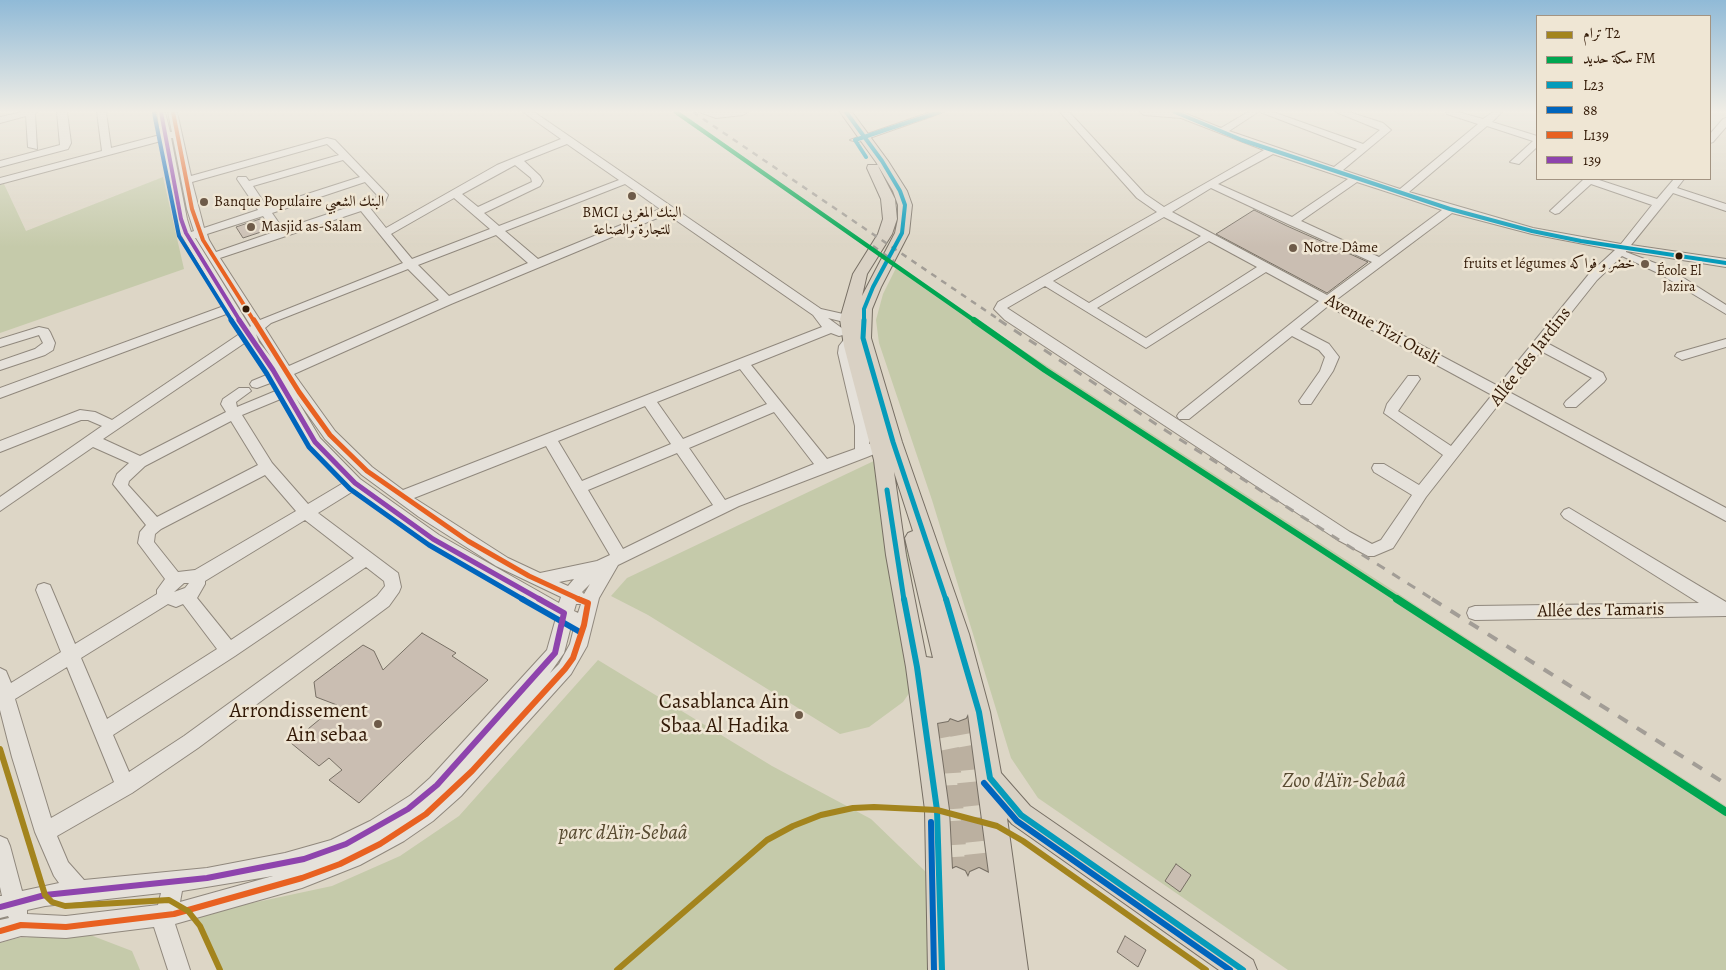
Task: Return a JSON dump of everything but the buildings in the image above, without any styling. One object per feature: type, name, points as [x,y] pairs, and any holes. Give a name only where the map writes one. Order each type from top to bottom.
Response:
[{"type":"main road","points":[[869,157],[883,188],[890,212],[885,234],[865,265],[856,285],[849,332],[885,449],[958,634],[979,712],[990,778],[1014,970]]},
{"type":"main road","points":[[875,157],[900,190],[906,211],[902,233],[873,287],[862,322],[885,449],[948,712]]},
{"type":"main road","points":[[885,449],[896,555],[918,676],[938,822],[942,970]]},
{"type":"main road","points":[[990,778],[1021,815],[1243,970]]},
{"type":"main road","points":[[962,970],[968,880]]},
{"type":"main road","points":[[968,880],[986,970]]},
{"type":"street","points":[[11,178],[3,164],[27,157]]},
{"type":"street","points":[[0,181],[88,157]]},
{"type":"street","points":[[172,157],[192,230],[232,307],[253,330]]},
{"type":"street","points":[[183,157],[192,230],[214,256],[253,330],[281,374],[340,446],[361,466],[401,497],[468,541],[536,580],[567,604],[584,625]]},
{"type":"street","points":[[187,180],[268,157]]},
{"type":"street","points":[[246,185],[341,157]]},
{"type":"street","points":[[214,256],[379,201],[383,196],[346,157]]},
{"type":"street","points":[[385,233],[523,157]]},
{"type":"street","points":[[593,157],[817,312],[849,332]]},
{"type":"street","name":"Avenue Tizi Ousli","points":[[1107,157],[1141,196],[1164,212],[1726,515]]},
{"type":"street","points":[[1259,157],[1045,280],[1146,344],[1265,267]]},
{"type":"street","points":[[1294,157],[1450,209],[1532,231],[1620,250],[1726,264]]},
{"type":"street","points":[[1336,171],[1353,157]]},
{"type":"street","points":[[1401,193],[1444,157]]},
{"type":"street","points":[[1515,162],[1520,157]]},
{"type":"street","points":[[477,212],[537,183],[535,176],[516,160]]},
{"type":"street","points":[[234,167],[281,234]]},
{"type":"street","points":[[192,230],[365,176]]},
{"type":"street","points":[[1292,222],[1356,178]]},
{"type":"street","points":[[0,505],[91,440],[253,330],[280,314],[627,180]]},
{"type":"street","points":[[1555,211],[1589,180],[1660,204]]},
{"type":"street","points":[[1210,184],[1379,261]]},
{"type":"street","points":[[1675,184],[1726,208]]},
{"type":"street","name":"Allée des Jardins","points":[[1045,280],[1002,305],[1000,309],[1003,313],[1359,545],[1374,550],[1384,547],[1389,541],[1421,493],[1594,277],[1620,250],[1675,184]]},
{"type":"street","points":[[456,194],[536,264]]},
{"type":"street","points":[[363,207],[411,265],[446,301]]},
{"type":"street","points":[[257,384],[446,301],[669,209]]},
{"type":"street","points":[[1272,212],[1290,209],[1305,212],[1322,235]]},
{"type":"street","points":[[1184,416],[1328,300],[1450,209]]},
{"type":"street","points":[[1089,308],[1208,237]]},
{"type":"street","points":[[1620,250],[1664,271],[1726,310]]},
{"type":"street","points":[[0,393],[232,307]]},
{"type":"street","points":[[817,312],[832,328],[849,332]]},
{"type":"street","points":[[401,497],[832,328]]},
{"type":"street","points":[[1291,330],[1324,347],[1332,357],[1326,371],[1306,401]]},
{"type":"street","points":[[0,343],[40,331],[44,332],[49,343],[46,349],[40,352],[0,366]]},
{"type":"street","points":[[849,332],[845,353],[862,426],[862,452]]},
{"type":"street","points":[[1682,356],[1726,343]]},
{"type":"street","points":[[1540,345],[1598,376],[1599,379],[1571,404]]},
{"type":"street","points":[[742,363],[824,466]]},
{"type":"street","points":[[281,374],[285,392],[315,442],[355,483],[456,554],[567,604],[588,603]]},
{"type":"street","points":[[1413,379],[1392,407],[1391,414],[1453,454]]},
{"type":"street","points":[[45,832],[124,786],[191,742],[383,601],[393,586],[393,581],[387,574],[364,559],[308,513],[267,467],[227,402],[244,391]]},
{"type":"street","points":[[155,525],[120,484],[122,478],[140,462],[234,413],[285,392]]},
{"type":"street","points":[[648,400],[723,508]]},
{"type":"street","points":[[579,488],[776,406]]},
{"type":"street","points":[[0,446],[80,415],[90,415],[113,426]]},
{"type":"street","points":[[549,438],[579,488],[610,562]]},
{"type":"street","points":[[91,440],[140,462]]},
{"type":"street","points":[[7,906],[45,895],[78,890],[207,878],[313,856],[346,844],[408,809],[437,786],[468,754],[555,653],[567,604],[582,581],[610,562],[723,508],[862,452],[885,449]]},
{"type":"street","points":[[175,580],[146,543],[148,532],[155,525],[267,467]]},
{"type":"street","points":[[1379,468],[1421,493]]},
{"type":"street","points":[[166,597],[165,590],[175,580],[187,576],[196,578],[308,513],[355,483]]},
{"type":"street","points":[[1569,514],[1725,610]]},
{"type":"street","points":[[102,732],[229,651],[364,559]]},
{"type":"street","points":[[536,580],[610,562]]},
{"type":"street","points":[[0,931],[21,925],[66,927],[164,916],[243,896],[326,870],[380,844],[414,823],[454,789],[565,669],[573,658],[584,625],[588,603],[610,562]]},
{"type":"street","points":[[6,696],[166,597],[176,600],[186,596],[196,587],[196,578]]},
{"type":"street","points":[[44,590],[124,786]]},
{"type":"street","points":[[186,596],[229,651]]},
{"type":"street","name":"Allée des Tamaris","points":[[1475,613],[1725,610]]},
{"type":"street","points":[[0,676],[45,832],[61,869],[78,890]]},
{"type":"street","points":[[0,846],[7,906],[21,925]]},
{"type":"street","points":[[174,881],[164,916],[166,936],[179,970]]},
{"type":"green space","points":[[163,177],[184,269],[0,333],[0,185],[4,184],[26,231]]},
{"type":"green space","name":"Zoo d'Aïn-Sebaâ","points":[[896,268],[1726,806],[1726,970],[1288,970],[1038,798],[1011,758],[932,500],[879,343],[876,320],[883,294]]},
{"type":"green space","points":[[878,459],[909,558],[924,672],[903,702],[869,727],[840,734],[648,615],[611,596],[627,578]]},
{"type":"green space","name":"parc d'Aïn-Sebaâ","points":[[598,660],[772,766],[871,819],[927,873],[929,970],[221,970],[196,915],[332,886],[400,856],[459,816]]},
{"type":"green space","points":[[85,933],[132,951],[140,970],[0,970],[0,943],[18,938]]},
{"type":"tunnel","points":[[958,711],[967,760],[979,881]]},
{"type":"tunnel","points":[[940,714],[948,755],[956,880]]},
{"type":"railway","points":[[760,157],[1001,321]]},
{"type":"railway","points":[[873,246],[894,261]]},
{"type":"railway","points":[[999,320],[1165,430],[1434,600]]},
{"type":"railway","points":[[1432,599],[1726,784]]},
{"type":"tram line","name":"T2","points":[[0,749],[45,895],[52,902],[65,906],[169,900],[188,911],[200,926],[220,970]]},
{"type":"tram line","name":"T2","points":[[617,970],[767,840],[793,826],[821,815],[853,808],[874,807],[937,810],[997,826],[1023,841],[1206,970]]},
{"type":"rail line","name":"FM","points":[[741,157],[1045,370],[1726,812]]},
{"type":"transit line","name":"88","points":[[162,157],[174,220],[179,236],[248,348],[267,374],[309,447],[350,489],[429,545],[580,632]]},
{"type":"transit line","name":"139","points":[[0,907],[45,895],[207,878],[304,859],[346,844],[408,809],[437,785],[541,671],[555,653],[560,638],[564,613],[433,539],[355,483],[315,442],[273,370],[254,344],[186,233],[181,219],[169,157]]},
{"type":"transit line","name":"L139","points":[[0,931],[21,925],[66,927],[174,914],[302,878],[340,864],[380,844],[426,814],[472,771],[565,669],[573,658],[584,625],[588,603],[529,576],[468,541],[367,471],[330,435],[299,392],[203,240],[192,209],[182,157]]},
{"type":"transit line","name":"L23","points":[[879,157],[900,191],[905,205],[902,233],[873,287],[864,309],[863,338],[893,442],[958,634],[979,712],[990,778],[1021,815],[1243,970]]},
{"type":"transit line","name":"L23","points":[[1294,157],[1450,209],[1532,231],[1581,241],[1726,263]]},
{"type":"transit line","name":"L23","points":[[887,490],[896,555],[917,667],[937,810],[942,970]]},
{"type":"transit line","name":"88","points":[[984,783],[1017,821],[1230,970]]},
{"type":"transit line","name":"88","points":[[931,822],[934,970]]},
{"type":"place","name":"BMCI البنك المغربي للتجارة والصناعة","points":[[632,196]]},
{"type":"place","name":"Banque Populaire البنك الشعبي","points":[[204,202]]},
{"type":"place","name":"Masjid as-Salam","points":[[251,227]]},
{"type":"place","name":"Notre Dâme","points":[[1293,248]]},
{"type":"place","name":"École El Jazira","points":[[1679,256]]},
{"type":"place","name":"fruits et légumes خضر و فواكه","points":[[1645,264]]},
{"type":"place","name":"Casablanca Ain Sbaa Al Hadika","points":[[799,715]]},
{"type":"place","name":"Arrondissement Ain sebaa","points":[[378,724]]}]
